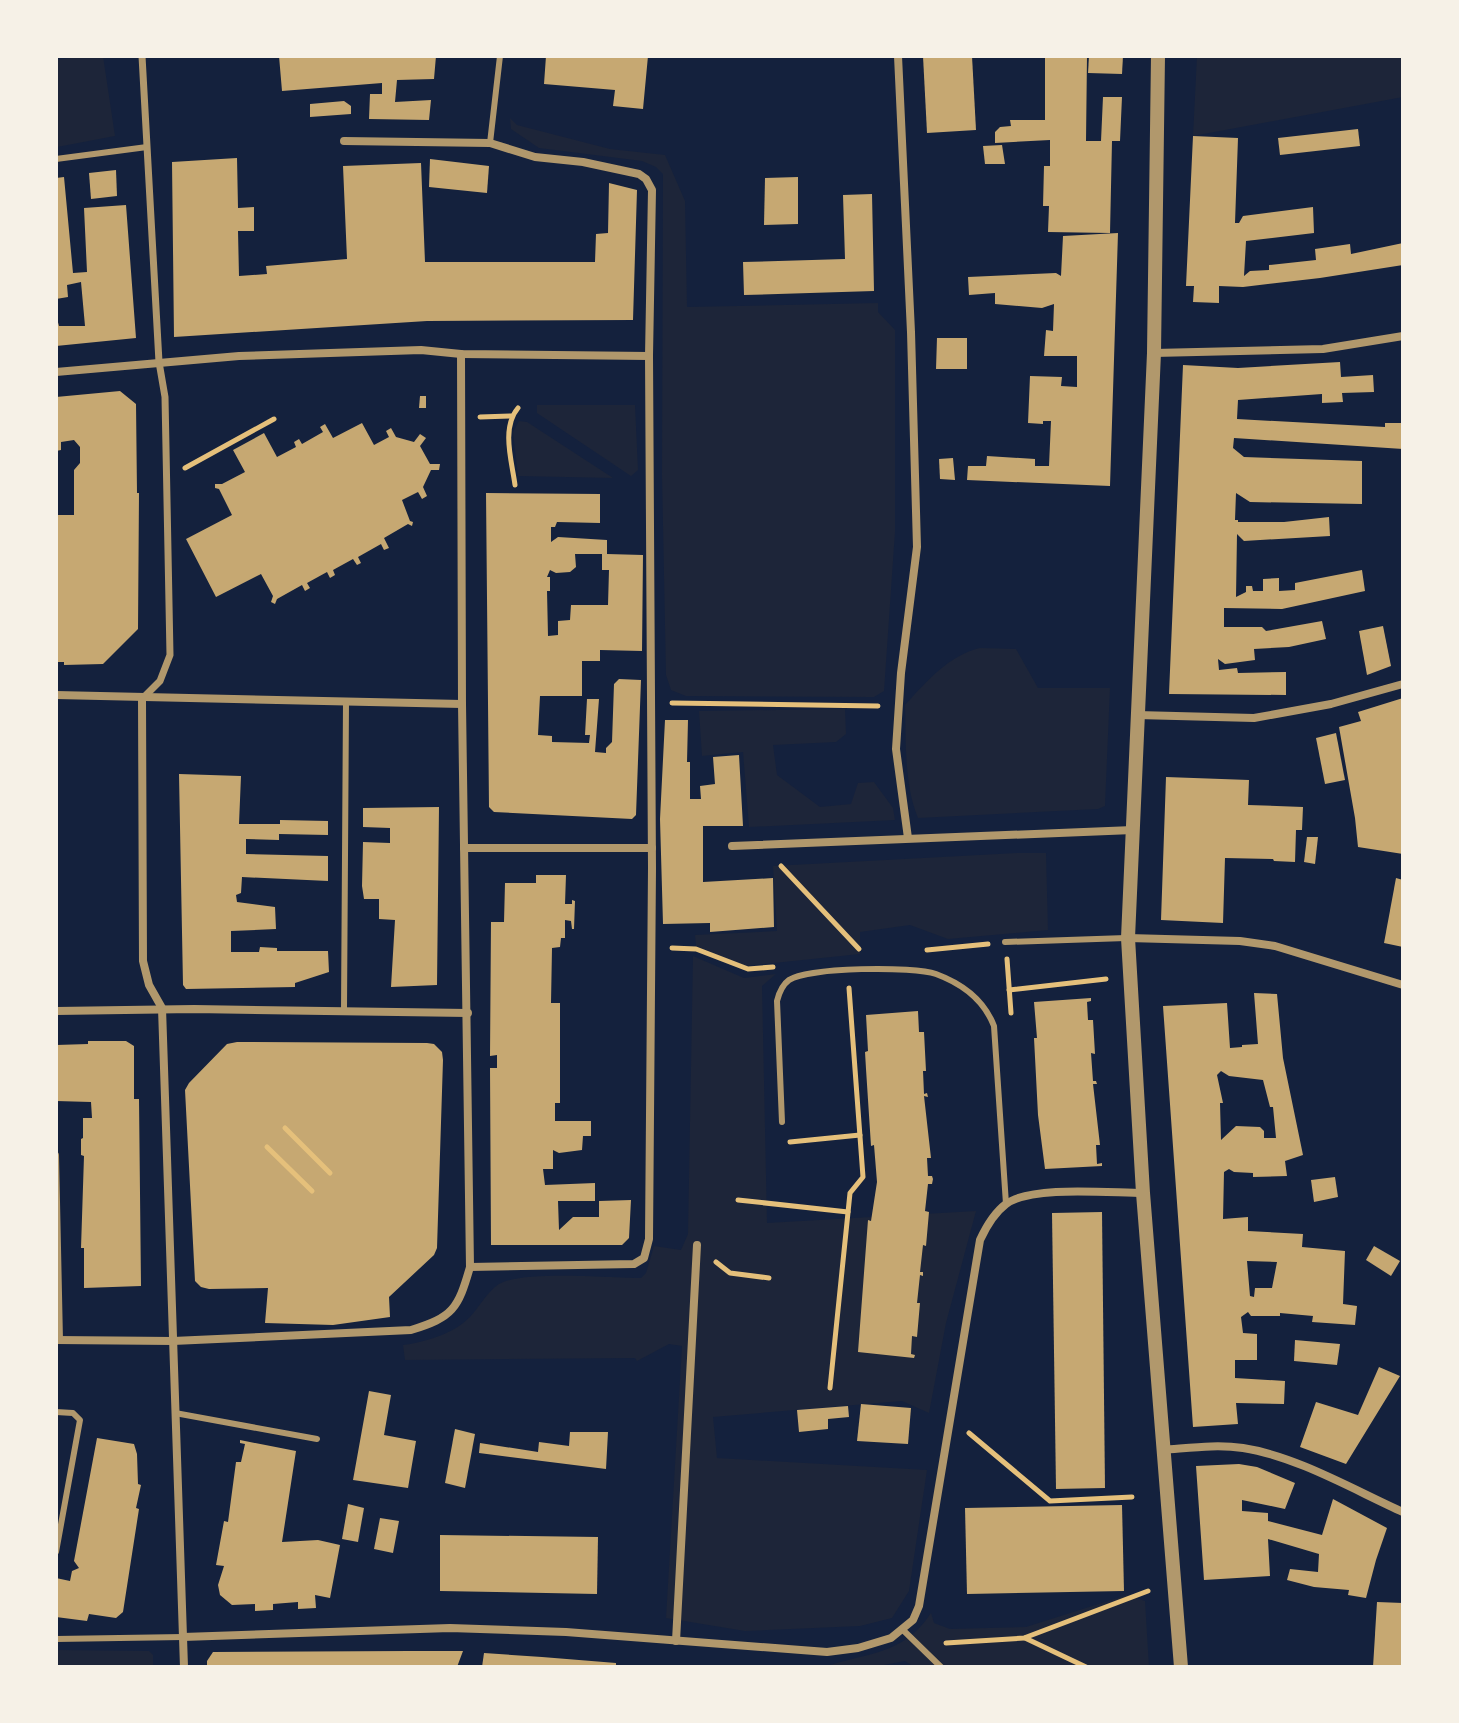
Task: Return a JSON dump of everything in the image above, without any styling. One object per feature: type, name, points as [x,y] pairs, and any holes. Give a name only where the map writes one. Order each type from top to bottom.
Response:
[{"type":"street","points":[[142,56],[159,362],[165,397],[170,655],[160,681],[142,699],[143,961],[149,985],[162,1008],[184,1667]]},
{"type":"street","points":[[898,56],[917,547],[896,749],[908,838]]},
{"type":"street","points":[[1158,56],[1154,353],[1128,938],[1143,1193],[1181,1667]]},
{"type":"street","points":[[344,141],[490,143],[535,157],[625,171],[646,179],[652,190],[649,356],[652,848],[649,1239],[644,1258],[634,1264],[470,1267]]},
{"type":"street","points":[[1154,353],[1323,349],[1403,336]]},
{"type":"street","points":[[56,372],[239,356],[421,350],[461,354],[649,356]]},
{"type":"street","points":[[58,1340],[173,1341],[411,1330],[439,1322],[460,1302],[470,1267],[462,704],[461,354]]},
{"type":"street","points":[[1137,715],[1254,718],[1331,704],[1403,684]]},
{"type":"street","points":[[56,695],[462,704]]},
{"type":"street","points":[[732,846],[1133,830]]},
{"type":"street","points":[[464,848],[652,848]]},
{"type":"street","points":[[1128,938],[1240,941],[1275,946],[1403,985]]},
{"type":"street","points":[[56,1011],[162,1008],[468,1013]]},
{"type":"street","points":[[183,1637],[450,1628],[566,1632],[827,1652],[875,1644],[903,1630],[913,1620],[919,1606],[980,1240],[986,1226],[1006,1204],[1019,1198],[1050,1193],[1143,1193]]},
{"type":"street","points":[[676,1641],[697,1245]]},
{"type":"street","points":[[1163,1450],[1209,1446],[1243,1448],[1280,1458],[1403,1512]]},
{"type":"lane","points":[[490,143],[500,56]]},
{"type":"lane","points":[[56,159],[147,147]]},
{"type":"lane","points":[[344,1010],[346,702]]},
{"type":"lane","points":[[1005,942],[1128,938]]},
{"type":"lane","points":[[782,1122],[777,1001],[780,990],[788,981],[798,976],[848,971],[915,969],[934,973],[967,989],[989,1012],[994,1026],[1006,1204]]},
{"type":"lane","points":[[56,1155],[58,1340]]},
{"type":"lane","points":[[56,1412],[73,1413],[80,1420],[56,1552]]},
{"type":"lane","points":[[175,1413],[317,1439]]},
{"type":"lane","points":[[903,1630],[941,1667]]},
{"type":"lane","points":[[56,1639],[183,1637]]},
{"type":"path","points":[[515,485],[509,433],[511,416],[518,408]]},
{"type":"path","points":[[479,417],[511,416]]},
{"type":"path","points":[[167,479],[274,419]]},
{"type":"path","points":[[651,704],[899,706]]},
{"type":"path","points":[[775,859],[866,956]]},
{"type":"path","points":[[1005,942],[1012,1022]]},
{"type":"path","points":[[830,1388],[850,1193],[863,1177],[848,971]]},
{"type":"path","points":[[1009,990],[1106,979]]},
{"type":"path","points":[[782,1122],[786,1142],[860,1135]]},
{"type":"path","points":[[285,1128],[330,1173]]},
{"type":"path","points":[[267,1147],[312,1191]]},
{"type":"path","points":[[738,1200],[848,1212]]},
{"type":"path","points":[[697,1245],[730,1273],[769,1278]]},
{"type":"path","points":[[950,1417],[1050,1501],[1132,1497]]},
{"type":"path","points":[[917,1645],[1024,1638],[1148,1591]]},
{"type":"path","points":[[1024,1638],[1086,1667]]},
{"type":"shaded area","points":[[103,56],[115,136],[57,147],[56,60]]},
{"type":"shaded area","points":[[1197,56],[1403,56],[1403,97],[1193,136]]},
{"type":"shaded area","points":[[510,118],[517,125],[610,149],[665,155],[685,201],[687,307],[878,303],[878,312],[895,330],[895,532],[884,691],[874,697],[686,696],[671,690],[666,675],[662,475],[663,174],[642,161],[539,148],[511,129]]},
{"type":"shaded area","points":[[537,405],[635,405],[638,470],[631,476],[537,413]]},
{"type":"shaded area","points":[[519,421],[527,422],[613,478],[518,476],[513,432]]},
{"type":"shaded area","points":[[980,648],[1016,649],[1038,688],[1110,688],[1105,806],[1098,809],[918,818],[908,777],[905,705],[948,663]]},
{"type":"shaded area","points":[[845,709],[846,734],[836,742],[773,745],[777,775],[820,807],[851,804],[858,783],[874,782],[893,808],[895,820],[749,827],[743,752],[702,756],[699,711]]},
{"type":"shaded area","points":[[1046,853],[1048,930],[948,939],[910,925],[860,932],[860,954],[746,966],[696,946],[695,935],[777,931],[773,866]]},
{"type":"shaded area","points":[[693,956],[744,978],[776,974],[762,986],[767,1223],[976,1211],[946,1323],[929,1413],[902,1401],[713,1417],[717,1458],[927,1470],[909,1591],[892,1618],[860,1626],[745,1631],[666,1618],[682,1346],[669,1344],[637,1361],[635,1358],[405,1360],[403,1345],[430,1339],[456,1328],[499,1284],[546,1276],[641,1278],[646,1273],[654,1246],[681,1250],[688,1234]]},
{"type":"shaded area","points":[[1127,1595],[1145,1601],[1149,1667],[914,1667],[905,1661],[873,1667],[824,1667],[896,1645],[920,1627],[931,1613],[934,1623],[950,1629],[1026,1627]]},
{"type":"shaded area","points":[[56,1650],[149,1651],[153,1655],[153,1667],[56,1667]]},
{"type":"building","points":[[279,56],[436,56],[434,79],[397,80],[395,102],[431,100],[429,120],[369,119],[370,94],[382,94],[382,83],[282,91]]},
{"type":"building","points":[[546,56],[648,56],[643,109],[613,106],[615,90],[544,84]]},
{"type":"building","points":[[923,56],[972,56],[976,130],[927,133]]},
{"type":"building","points":[[1045,56],[1087,56],[1086,141],[1101,141],[1103,97],[1122,97],[1120,141],[1112,141],[1110,233],[1048,232],[1049,206],[1043,206],[1044,166],[1050,166],[1050,140],[995,143],[995,132],[1000,127],[1011,126],[1010,120],[1045,120]]},
{"type":"building","points":[[1089,56],[1123,56],[1122,74],[1088,73]]},
{"type":"building","points":[[344,101],[351,106],[351,114],[310,117],[310,104]]},
{"type":"building","points":[[1358,129],[1360,146],[1280,155],[1278,138]]},
{"type":"building","points":[[1193,136],[1238,138],[1235,223],[1239,223],[1243,216],[1313,207],[1314,233],[1246,241],[1244,276],[1250,271],[1269,270],[1269,265],[1316,260],[1315,249],[1350,244],[1351,254],[1403,243],[1403,265],[1243,287],[1219,286],[1219,303],[1193,302],[1194,286],[1186,286]]},
{"type":"building","points":[[1002,145],[1005,164],[985,164],[983,146]]},
{"type":"building","points":[[237,158],[238,208],[254,207],[254,231],[238,231],[239,276],[267,274],[266,266],[347,259],[343,166],[421,163],[425,262],[595,262],[596,234],[608,233],[609,183],[637,190],[633,320],[427,321],[174,337],[172,162]]},
{"type":"building","points":[[430,159],[489,166],[487,193],[429,187]]},
{"type":"building","points":[[116,170],[117,196],[91,199],[89,173]]},
{"type":"building","points":[[64,177],[73,273],[87,272],[84,208],[126,205],[136,338],[56,346],[56,315],[59,326],[85,326],[81,282],[67,285],[68,297],[56,299],[56,178]]},
{"type":"building","points":[[798,177],[798,224],[764,225],[765,178]]},
{"type":"building","points":[[872,194],[874,291],[744,295],[743,262],[845,259],[843,195]]},
{"type":"building","points":[[1118,233],[1110,486],[967,480],[968,466],[986,466],[987,456],[1035,459],[1035,466],[1049,466],[1051,421],[1028,423],[1030,376],[1062,377],[1061,386],[1077,387],[1077,356],[1044,356],[1046,330],[1053,331],[1054,304],[1042,308],[995,304],[995,293],[969,295],[968,277],[1056,273],[1061,276],[1063,236]]},
{"type":"building","points":[[937,338],[967,338],[967,369],[936,369]]},
{"type":"building","points":[[1340,362],[1341,377],[1373,375],[1374,392],[1342,393],[1343,402],[1322,403],[1322,394],[1238,400],[1237,419],[1385,427],[1385,423],[1403,423],[1403,449],[1234,438],[1233,448],[1244,457],[1362,461],[1362,504],[1250,502],[1236,493],[1235,520],[1238,522],[1284,522],[1329,517],[1330,536],[1244,541],[1237,534],[1236,597],[1246,592],[1246,586],[1252,586],[1253,591],[1263,591],[1263,579],[1279,578],[1279,591],[1295,590],[1295,583],[1362,570],[1365,591],[1282,609],[1224,608],[1224,627],[1262,627],[1266,631],[1322,621],[1326,639],[1289,647],[1254,649],[1255,660],[1225,664],[1218,659],[1219,670],[1237,668],[1238,673],[1286,672],[1286,695],[1169,694],[1183,365],[1238,368]]},
{"type":"building","points":[[120,391],[136,404],[138,629],[103,664],[64,665],[64,662],[56,662],[56,515],[74,515],[74,470],[80,463],[80,447],[74,440],[61,442],[61,450],[56,451],[56,397]]},
{"type":"building","points":[[420,396],[426,396],[426,408],[419,408]]},
{"type":"building","points":[[362,423],[374,445],[389,437],[386,431],[391,428],[396,437],[414,442],[420,434],[426,438],[420,446],[430,464],[440,464],[439,470],[431,470],[423,487],[427,496],[422,499],[418,492],[402,500],[412,526],[408,524],[384,538],[389,548],[384,550],[381,544],[358,557],[361,563],[357,565],[353,559],[333,570],[335,575],[330,578],[327,572],[307,583],[310,588],[305,591],[302,585],[277,599],[275,604],[271,602],[273,596],[261,574],[216,597],[186,539],[232,515],[215,484],[222,484],[245,472],[233,450],[264,433],[277,457],[296,447],[294,442],[299,439],[302,444],[323,432],[320,427],[325,424],[333,438]]},
{"type":"building","points":[[953,458],[955,480],[940,479],[939,459]]},
{"type":"building","points":[[486,493],[600,494],[600,523],[557,522],[555,527],[551,527],[551,542],[558,537],[607,540],[607,554],[643,555],[642,651],[600,650],[600,661],[582,661],[582,696],[540,696],[538,735],[552,736],[552,742],[589,743],[590,735],[585,735],[587,699],[599,699],[595,752],[606,753],[612,742],[614,684],[619,679],[641,680],[636,815],[632,819],[494,812],[489,807]],"holes":[[[575,554],[602,554],[602,570],[609,570],[608,605],[571,605],[570,620],[558,621],[558,635],[548,636],[547,591],[550,591],[550,577],[547,577],[550,570],[570,572],[576,567]]]},
{"type":"building","points":[[1383,626],[1391,666],[1367,675],[1359,631]]},
{"type":"building","points":[[1403,698],[1403,854],[1358,847],[1339,727],[1361,721],[1358,712]]},
{"type":"building","points":[[665,720],[688,720],[690,799],[701,799],[700,786],[715,784],[713,757],[739,755],[743,826],[703,826],[703,882],[773,878],[774,927],[710,932],[710,923],[663,924],[660,819]]},
{"type":"building","points":[[1336,733],[1345,780],[1325,784],[1316,738]]},
{"type":"building","points":[[179,774],[241,776],[239,824],[280,824],[280,820],[328,821],[328,835],[279,834],[279,840],[246,839],[246,854],[328,856],[328,881],[242,877],[237,902],[275,907],[276,929],[231,931],[231,952],[259,952],[260,947],[277,948],[277,951],[328,951],[329,972],[295,983],[295,987],[186,989],[183,985]]},
{"type":"building","points":[[1166,777],[1249,780],[1248,805],[1303,807],[1302,830],[1296,830],[1295,862],[1225,858],[1223,923],[1161,920]]},
{"type":"building","points":[[439,807],[437,985],[391,987],[395,920],[379,919],[379,899],[364,899],[362,886],[363,842],[390,843],[390,828],[363,827],[363,808]]},
{"type":"building","points":[[1307,837],[1318,837],[1315,864],[1304,862]]},
{"type":"building","points":[[536,875],[566,875],[565,904],[575,901],[574,929],[571,921],[565,920],[565,938],[561,938],[560,947],[552,948],[551,1003],[560,1003],[560,1103],[555,1103],[555,1121],[591,1121],[591,1136],[583,1136],[582,1150],[559,1153],[553,1150],[553,1169],[543,1169],[545,1185],[595,1183],[595,1201],[558,1201],[559,1230],[573,1217],[599,1217],[599,1201],[631,1200],[629,1238],[622,1245],[491,1245],[490,1068],[497,1068],[497,1055],[490,1056],[491,922],[504,922],[505,883],[536,883]]},
{"type":"building","points":[[1396,878],[1403,880],[1403,947],[1384,943]]},
{"type":"building","points":[[1254,993],[1277,994],[1283,1058],[1303,1155],[1285,1161],[1287,1176],[1253,1177],[1253,1173],[1229,1169],[1224,1172],[1223,1219],[1248,1217],[1248,1231],[1303,1234],[1302,1247],[1345,1251],[1343,1304],[1357,1306],[1355,1325],[1312,1322],[1313,1316],[1280,1313],[1280,1316],[1251,1316],[1248,1312],[1241,1317],[1243,1333],[1257,1334],[1257,1360],[1235,1360],[1235,1378],[1285,1381],[1284,1404],[1236,1403],[1238,1424],[1193,1427],[1163,1006],[1227,1003],[1230,1048],[1258,1044]],"holes":[[[1221,1071],[1229,1076],[1263,1080],[1270,1107],[1273,1107],[1276,1138],[1264,1138],[1260,1127],[1236,1126],[1221,1140],[1220,1103],[1223,1103],[1217,1075]],[[1247,1261],[1277,1262],[1272,1288],[1255,1288],[1254,1297],[1250,1296]]]},
{"type":"building","points":[[1091,998],[1087,1002],[1088,1020],[1093,1020],[1095,1054],[1091,1053],[1093,1081],[1097,1084],[1093,1084],[1100,1145],[1096,1145],[1097,1164],[1102,1163],[1102,1166],[1045,1169],[1038,1115],[1034,1002]]},
{"type":"building","points":[[918,1011],[919,1032],[924,1032],[924,1094],[927,1093],[928,1097],[924,1096],[931,1158],[927,1158],[928,1176],[933,1179],[932,1184],[928,1184],[925,1211],[929,1212],[920,1272],[923,1276],[920,1275],[917,1303],[920,1303],[917,1337],[912,1336],[911,1354],[915,1355],[914,1358],[858,1352],[868,1220],[871,1221],[877,1182],[874,1145],[871,1146],[865,1052],[868,1051],[866,1015]]},
{"type":"building","points":[[88,1041],[126,1041],[134,1046],[134,1099],[139,1099],[141,1286],[84,1288],[84,1248],[81,1248],[84,1156],[81,1155],[81,1139],[83,1118],[92,1118],[91,1102],[56,1101],[56,1045],[88,1044]]},
{"type":"building","points":[[427,1043],[434,1044],[442,1052],[437,1248],[434,1255],[389,1297],[390,1317],[333,1325],[265,1323],[268,1288],[209,1289],[195,1281],[185,1090],[227,1044]]},
{"type":"building","points":[[1335,1177],[1338,1197],[1314,1202],[1311,1180]]},
{"type":"building","points":[[1102,1212],[1105,1488],[1056,1489],[1052,1213]]},
{"type":"building","points":[[1374,1246],[1400,1261],[1391,1276],[1366,1260]]},
{"type":"building","points":[[1295,1340],[1340,1344],[1337,1365],[1294,1361]]},
{"type":"building","points":[[1379,1367],[1400,1376],[1346,1464],[1300,1447],[1316,1402],[1358,1415]]},
{"type":"building","points":[[369,1391],[391,1395],[384,1435],[416,1441],[408,1488],[353,1480]]},
{"type":"building","points":[[861,1404],[911,1408],[908,1444],[857,1441]]},
{"type":"building","points":[[848,1406],[849,1417],[828,1419],[828,1429],[799,1432],[797,1410]]},
{"type":"building","points":[[455,1429],[475,1434],[465,1488],[445,1483]]},
{"type":"building","points":[[570,1432],[608,1432],[606,1469],[479,1453],[480,1443],[538,1452],[539,1442],[569,1446]]},
{"type":"building","points":[[97,1438],[134,1444],[137,1454],[138,1484],[141,1485],[136,1508],[139,1509],[123,1612],[116,1618],[89,1614],[87,1621],[56,1617],[56,1578],[70,1581],[72,1571],[79,1568],[74,1561]]},
{"type":"building","points":[[240,1440],[296,1451],[282,1542],[318,1540],[340,1545],[330,1598],[315,1595],[316,1608],[298,1609],[298,1602],[273,1604],[273,1610],[255,1611],[255,1604],[232,1605],[220,1595],[218,1585],[224,1566],[216,1565],[224,1521],[228,1522],[236,1462],[241,1462],[245,1444]]},
{"type":"building","points":[[1239,1464],[1257,1467],[1295,1483],[1285,1509],[1242,1500],[1242,1511],[1268,1513],[1268,1521],[1322,1535],[1333,1499],[1387,1528],[1366,1598],[1348,1595],[1349,1590],[1314,1587],[1287,1580],[1290,1569],[1318,1572],[1319,1554],[1268,1539],[1270,1576],[1204,1580],[1196,1466]]},
{"type":"building","points":[[348,1504],[364,1508],[358,1542],[342,1539]]},
{"type":"building","points":[[1122,1505],[1124,1591],[967,1594],[965,1508]]},
{"type":"building","points":[[380,1518],[399,1521],[393,1553],[374,1549]]},
{"type":"building","points":[[440,1535],[598,1537],[597,1594],[440,1591]]},
{"type":"building","points":[[1377,1602],[1403,1603],[1403,1667],[1373,1667]]},
{"type":"building","points":[[463,1651],[457,1667],[207,1667],[213,1652]]},
{"type":"building","points":[[484,1653],[616,1663],[616,1667],[482,1667]]}]
